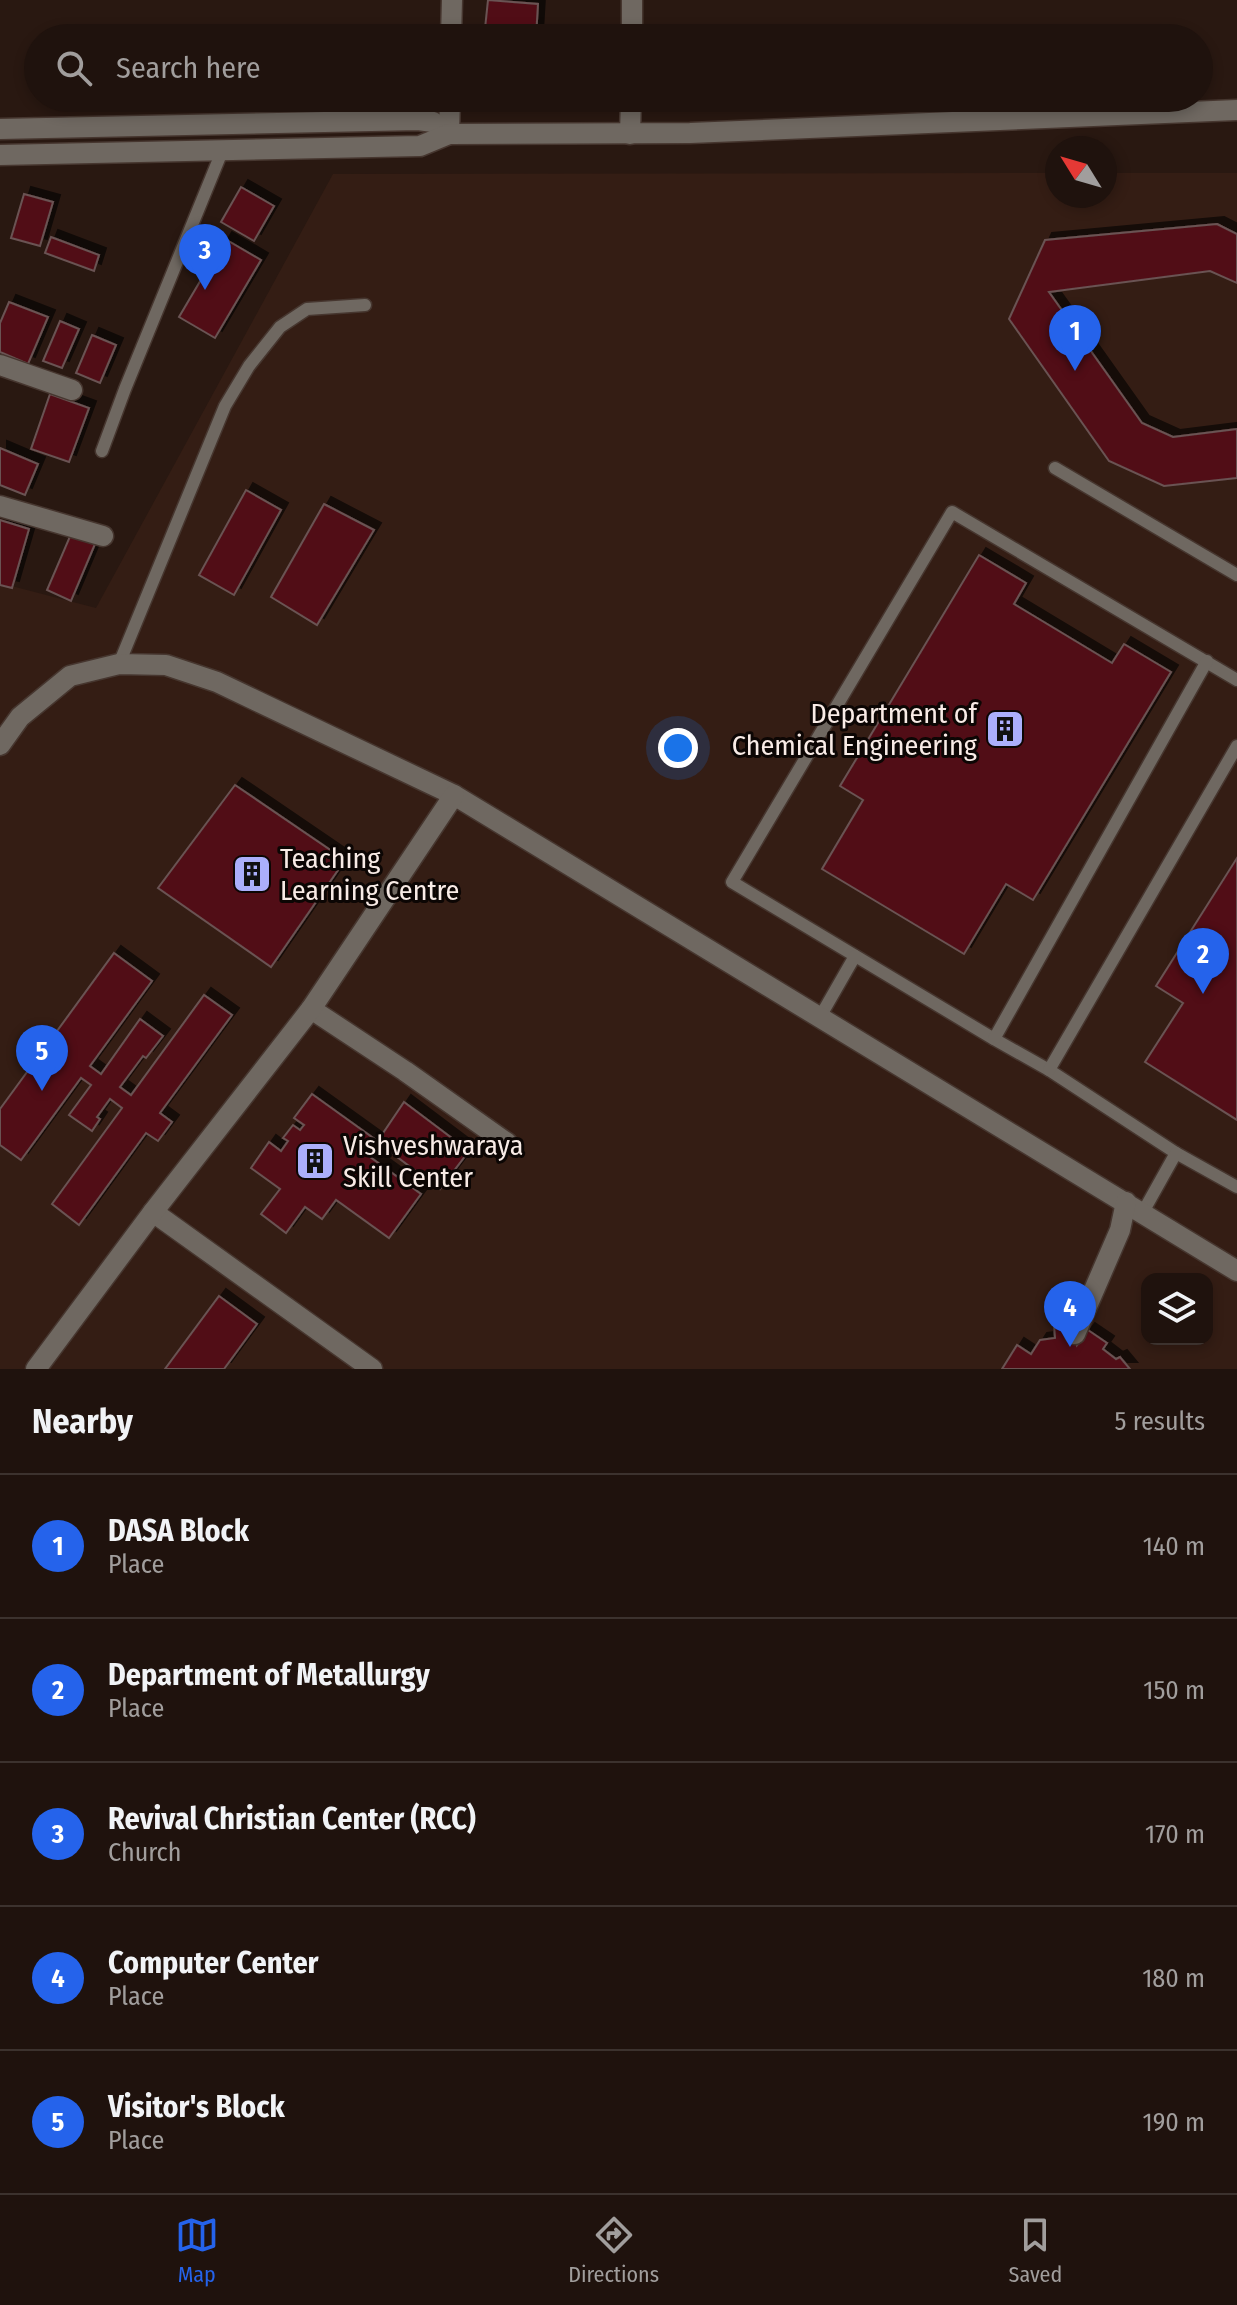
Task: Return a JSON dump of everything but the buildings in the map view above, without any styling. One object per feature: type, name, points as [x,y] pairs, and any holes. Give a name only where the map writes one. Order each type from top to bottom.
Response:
[{"type":"street","points":[[451,24],[452,0]]},
{"type":"street","points":[[632,0],[632,24]]},
{"type":"street","points":[[1213,111],[1237,110]]},
{"type":"street","points":[[449,134],[450,112]]},
{"type":"street","points":[[630,134],[631,112]]},
{"type":"street","points":[[0,155],[420,146],[449,134],[630,134],[1186,112]]},
{"type":"street","points":[[0,129],[418,120],[433,122],[449,134]]},
{"type":"street","points":[[53,128],[53,153]]},
{"type":"street","points":[[0,365],[72,390]]},
{"type":"street","points":[[0,506],[103,536]]},
{"type":"street","points":[[0,745],[20,717],[70,676],[119,664],[166,665],[217,682],[454,795],[1237,1271]]},
{"type":"street","points":[[36,1369],[311,1009],[454,795]]},
{"type":"street","points":[[311,1009],[507,1143]]},
{"type":"street","points":[[1075,1334],[1120,1230],[1134,1207]]},
{"type":"street","points":[[153,1212],[372,1369]]},
{"type":"lane","points":[[102,451],[223,149]]},
{"type":"lane","points":[[119,664],[225,406],[249,366],[280,327],[307,309],[365,305]]},
{"type":"lane","points":[[1055,468],[1237,575]]},
{"type":"lane","points":[[1237,680],[952,512],[732,882],[1049,1070],[1176,1153],[1237,1187]]},
{"type":"lane","points":[[994,1039],[1207,661]]},
{"type":"lane","points":[[1049,1070],[1237,746]]},
{"type":"lane","points":[[820,1017],[855,956]]},
{"type":"lane","points":[[1134,1207],[1176,1153]]},
{"type":"shaded area","points":[[1045,173],[1045,208],[1117,208],[1117,173],[1237,173],[1237,1369],[0,1369],[0,583],[96,608],[333,174]]},
{"type":"place","name":"Revival Christian Center (RCC)","points":[[205,290]]},
{"type":"place","name":"DASA Block","points":[[1075,371]]},
{"type":"place","name":"Department of Chemical Engineering","points":[[1005,729]]},
{"type":"place","name":"Teaching Learning Centre","points":[[252,874]]},
{"type":"place","name":"Department of Metallurgy","points":[[1203,994]]},
{"type":"place","name":"Visitor's Block","points":[[42,1091]]},
{"type":"place","name":"Vishveshwaraya Skill Center","points":[[315,1161]]},
{"type":"place","name":"Computer Center","points":[[1070,1347]]}]
